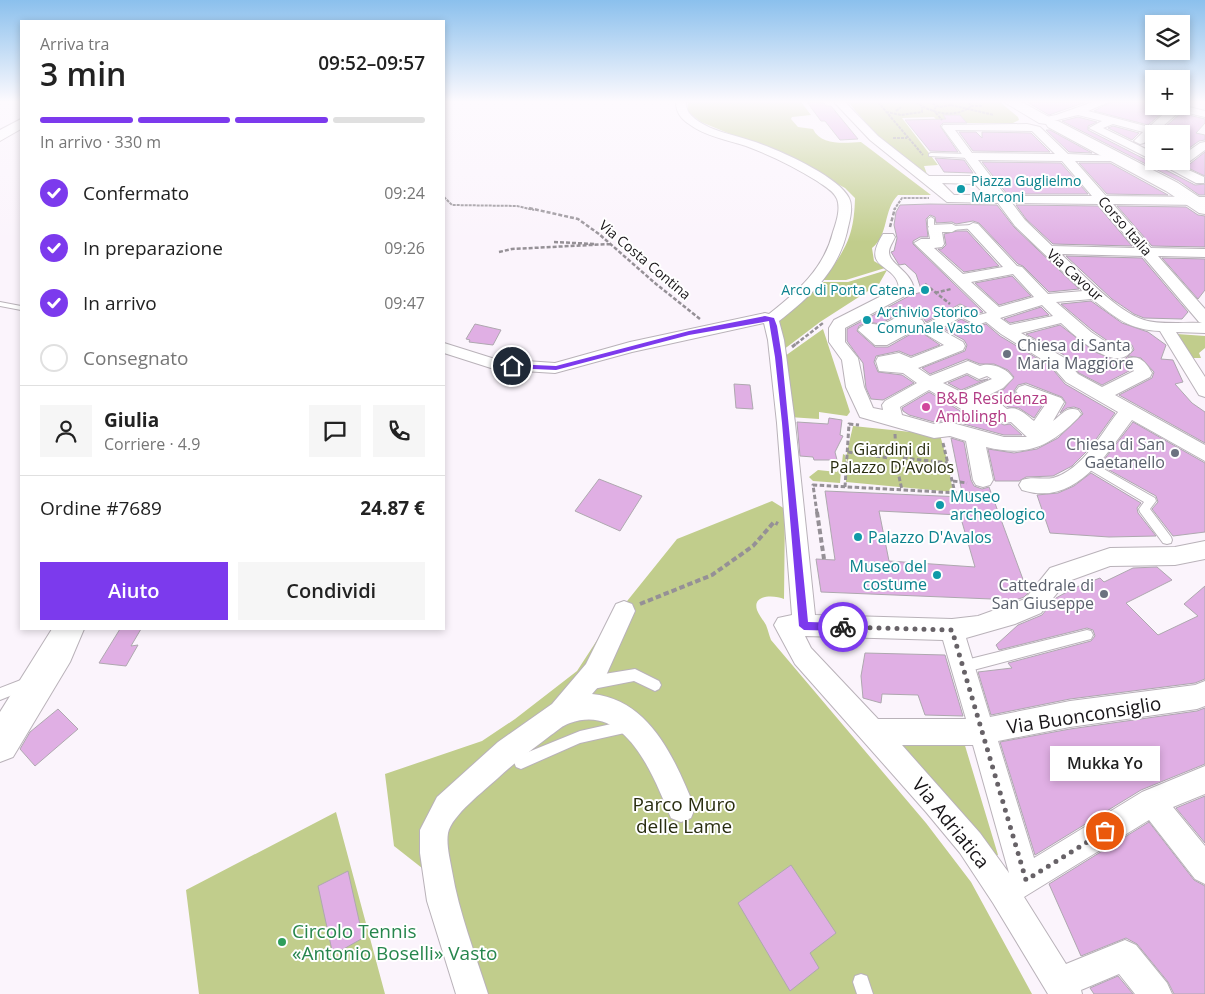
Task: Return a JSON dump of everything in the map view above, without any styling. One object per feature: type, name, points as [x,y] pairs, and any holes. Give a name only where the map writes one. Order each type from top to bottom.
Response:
[{"type":"street","points":[[762,148],[830,183],[840,191],[844,199],[839,240],[823,273],[800,297],[771,320]]},
{"type":"street","points":[[885,148],[954,199],[1102,200],[1201,204]]},
{"type":"street","points":[[964,148],[996,198]]},
{"type":"street","name":"Corso Italia","points":[[1060,148],[1065,157],[1205,319]]},
{"type":"street","points":[[1095,148],[1140,170],[1201,204]]},
{"type":"street","points":[[1135,148],[1145,154]]},
{"type":"street","points":[[970,156],[1116,158]]},
{"type":"street","points":[[1140,170],[1145,166]]},
{"type":"street","points":[[1186,170],[1202,174]]},
{"type":"street","points":[[996,198],[979,180],[931,179],[954,199],[1015,270]]},
{"type":"street","name":"Via Cavour","points":[[996,198],[1047,250],[1095,294],[1131,321],[1141,325],[1205,328]]},
{"type":"street","points":[[952,228],[933,224],[937,244],[921,243],[960,279],[1007,331],[1059,364],[1071,377],[1205,454]]},
{"type":"street","points":[[973,227],[1062,318],[1113,354],[1130,356],[1144,373],[1101,395]]},
{"type":"street","points":[[888,237],[886,244],[882,248],[884,262],[906,280],[923,289]]},
{"type":"street","points":[[1047,250],[1205,253]]},
{"type":"street","points":[[960,279],[1015,270]]},
{"type":"street","points":[[923,289],[840,323],[835,330],[834,335],[844,353],[850,358],[855,387],[866,420],[894,424],[912,423],[924,429],[944,432],[949,429],[1012,445],[1026,444],[1039,435],[1061,426],[1072,414]]},
{"type":"street","points":[[1039,435],[1004,412],[930,384],[899,363],[881,341],[916,324],[961,311],[977,320],[1045,299],[1095,294]]},
{"type":"street","points":[[445,348],[494,364],[556,368],[630,347],[712,328],[765,318],[771,320],[774,326],[779,357],[804,626],[952,630],[968,628],[995,621],[1033,606],[1058,575],[1110,557],[1174,548],[1205,550]]},
{"type":"street","points":[[1007,331],[1062,318]]},
{"type":"street","points":[[852,364],[899,363],[957,346],[916,324]]},
{"type":"street","points":[[1165,327],[1205,390]]},
{"type":"street","points":[[899,363],[942,338]]},
{"type":"street","points":[[894,424],[891,405],[968,366],[980,373],[987,369],[1004,378],[1002,381],[968,397]]},
{"type":"street","points":[[1039,435],[1050,400],[1071,377]]},
{"type":"street","points":[[1004,412],[1018,410],[1024,395],[1050,400]]},
{"type":"street","points":[[1029,485],[1060,483],[1088,464],[1130,410]]},
{"type":"street","points":[[974,481],[975,437]]},
{"type":"street","points":[[561,714],[595,672],[624,611]]},
{"type":"street","name":"Via Adriatica","points":[[804,626],[786,625],[803,656],[936,802],[970,843],[1015,886],[1063,988]]},
{"type":"street","points":[[0,744],[41,678],[67,630]]},
{"type":"street","points":[[952,630],[980,732],[1015,886],[1152,802],[1205,780]]},
{"type":"street","name":"Via Buonconsiglio","points":[[872,732],[980,732],[1070,714],[1202,699]]},
{"type":"street","points":[[472,994],[442,901],[434,853],[434,830],[447,807],[507,751],[561,714],[583,707],[598,707],[612,712],[635,725],[645,736],[654,749],[681,808]]},
{"type":"street","points":[[1152,802],[1205,869]]},
{"type":"street","points":[[1063,988],[1125,956],[1156,994]]},
{"type":"lane","points":[[929,158],[970,156]]},
{"type":"lane","points":[[952,228],[973,227]]},
{"type":"lane","points":[[0,304],[20,308]]},
{"type":"lane","points":[[1088,464],[1151,501],[1144,509],[1174,548]]},
{"type":"lane","points":[[962,667],[1087,635]]},
{"type":"lane","points":[[579,691],[598,681],[634,674],[655,685]]},
{"type":"lane","points":[[0,694],[41,678]]},
{"type":"lane","points":[[521,762],[580,737],[635,725]]},
{"type":"path","points":[[919,148],[929,158]]},
{"type":"path","name":"Via Costa Contina","points":[[445,198],[452,205],[517,206],[578,220],[712,328]]},
{"type":"path","points":[[888,237],[894,212],[902,198],[930,201]]},
{"type":"path","points":[[554,242],[581,242],[603,246]]},
{"type":"path","points":[[499,252],[512,248],[603,246],[610,244]]},
{"type":"path","points":[[923,289],[961,311]]},
{"type":"path","points":[[845,487],[849,424],[866,420]]},
{"type":"path","points":[[894,424],[896,453]]},
{"type":"path","points":[[941,434],[956,493]]},
{"type":"path","points":[[847,452],[889,458]]},
{"type":"path","points":[[903,458],[948,463]]},
{"type":"path","points":[[896,463],[902,490]]},
{"type":"path","points":[[953,481],[974,481]]},
{"type":"path","points":[[824,559],[813,485],[967,494]]},
{"type":"path","points":[[624,611],[712,575],[753,546],[774,522],[795,530]]},
{"type":"green space","points":[[765,148],[869,148],[931,195],[898,195],[893,201],[881,236],[872,248],[874,261],[885,268],[846,280],[823,280],[838,260],[847,242],[853,223],[855,198],[845,188],[791,159]]},
{"type":"green space","points":[[892,148],[925,148],[938,165],[924,166],[928,177]]},
{"type":"green space","points":[[887,270],[879,284],[820,322],[783,350],[778,319],[823,282],[848,282]]},
{"type":"green space","points":[[823,329],[850,412],[847,416],[819,412],[819,419],[789,417],[785,356]]},
{"type":"green space","points":[[1177,334],[1205,336],[1205,348],[1199,353],[1201,358],[1193,358]]},
{"type":"green space","name":"Giardini di Palazzo D'Avolos","points":[[853,426],[940,435],[948,463],[953,492],[846,482],[847,452]]},
{"type":"green space","points":[[843,454],[845,455],[846,462],[841,471],[840,483],[813,481],[809,477],[818,470],[837,472],[842,463]]},
{"type":"green space","name":"Parco Muro delle Lame","points":[[772,501],[785,509],[784,599],[765,597],[761,598],[756,605],[771,640],[926,823],[971,882],[1032,994],[482,994],[450,890],[394,846],[385,774],[482,741],[515,719],[577,671],[603,631],[677,539]]},
{"type":"green space","points":[[885,736],[963,739],[998,855],[991,858]]},
{"type":"green space","name":"Circolo Tennis «Antonio Boselli» Vasto","points":[[336,812],[385,994],[199,994],[186,890]]},
{"type":"building","points":[[928,148],[955,148],[958,152],[930,151]]},
{"type":"building","points":[[971,148],[1046,148],[1050,152],[973,151]]},
{"type":"building","points":[[1065,148],[1084,148],[1092,153],[1069,152]]},
{"type":"building","points":[[1115,148],[1124,148],[1145,159],[1145,164]]},
{"type":"building","points":[[1205,152],[1205,176],[1190,169],[1190,164]]},
{"type":"building","points":[[935,158],[964,160],[973,173],[944,172]]},
{"type":"building","points":[[982,162],[1061,163],[1088,194],[1007,194]]},
{"type":"building","points":[[1079,163],[1110,163],[1168,195],[1107,194]]},
{"type":"building","points":[[1158,170],[1166,170],[1195,185],[1205,184],[1205,195],[1199,195],[1179,181]]},
{"type":"building","points":[[900,205],[997,205],[1014,227],[1079,289],[1049,292],[1023,266],[1018,264],[979,223],[973,221],[956,224],[952,222],[936,223],[935,217],[930,215],[926,219],[928,237],[920,237],[913,241],[913,244],[983,312],[979,313],[960,304],[926,322],[923,318],[904,311],[880,324],[868,322],[859,326],[857,331],[875,347],[888,347],[918,330],[940,345],[911,356],[899,351],[876,356],[874,362],[878,372],[902,375],[914,383],[883,400],[871,399],[866,388],[863,363],[847,341],[847,329],[911,295],[922,292],[916,274],[905,264],[899,265],[891,252],[894,251],[897,238],[894,225],[896,212]]},
{"type":"building","points":[[1016,205],[1098,206],[1132,246],[1053,244],[1026,219]]},
{"type":"building","points":[[1117,206],[1186,207],[1198,215],[1205,216],[1205,247],[1152,246]]},
{"type":"building","points":[[967,231],[999,266],[964,272],[938,249],[942,249],[946,245],[944,234]]},
{"type":"building","points":[[1066,256],[1142,258],[1188,312],[1182,319],[1144,318],[1134,314],[1112,299]]},
{"type":"building","points":[[1162,258],[1205,259],[1205,290],[1198,299]]},
{"type":"building","points":[[1012,276],[1031,296],[999,305],[975,283]]},
{"type":"building","points":[[1091,301],[1122,323],[1148,332],[1166,345],[1161,359],[1173,360],[1183,382],[1175,384],[1192,403],[1205,412],[1205,443],[1119,395],[1152,378],[1154,372],[1141,358],[1129,356],[1126,363],[1131,370],[1102,385],[1079,373],[1064,355],[1026,334],[1060,325],[1095,352],[1116,360],[1126,358],[1134,350],[1132,345],[1124,343],[1115,346],[1061,304]]},
{"type":"building","points":[[1041,307],[1049,315],[1010,323],[1004,319]]},
{"type":"building","points":[[961,319],[976,327],[986,324],[1000,336],[1050,366],[1065,384],[1115,413],[1089,449],[1072,466],[1053,476],[1026,477],[1019,481],[995,481],[988,449],[1014,453],[1037,449],[1058,438],[1083,414],[1080,409],[1074,407],[1067,408],[1060,413],[1066,403],[1062,397],[1026,383],[1018,385],[1014,391],[1018,397],[1042,406],[1034,418],[1019,408],[1008,407],[992,395],[1004,389],[1014,377],[1008,370],[994,364],[980,364],[967,359],[930,374],[922,368],[965,351],[967,345],[964,340],[944,329]]},
{"type":"building","points":[[475,324],[501,330],[493,345],[469,342],[470,340],[466,339]]},
{"type":"building","points":[[967,375],[978,381],[988,379],[961,390],[948,383]]},
{"type":"building","points":[[734,384],[750,385],[753,409],[736,408]]},
{"type":"building","points":[[929,392],[977,421],[985,423],[994,420],[1004,425],[1010,424],[1022,435],[1004,435],[949,420],[934,422],[909,415],[903,411],[902,408]]},
{"type":"building","points":[[829,418],[842,420],[840,435],[843,436],[835,452],[837,460],[814,460],[813,457],[800,456],[797,422],[828,424]]},
{"type":"building","points":[[1133,422],[1205,463],[1205,532],[1173,536],[1152,509],[1158,502],[1156,496],[1100,465]]},
{"type":"building","name":"Palazzo D'Avalos","points":[[951,438],[964,442],[971,480],[974,486],[982,489],[989,487],[1028,593],[1024,597],[1016,600],[821,592],[816,559],[835,560],[825,491],[963,497]],"holes":[[[879,511],[960,515],[975,567],[889,561]]]},
{"type":"building","points":[[1091,473],[1141,503],[1137,508],[1138,513],[1156,536],[1109,537],[1050,533],[1037,495],[1058,493],[1074,486]]},
{"type":"building","points":[[599,479],[642,496],[620,531],[575,511]]},
{"type":"building","points":[[1157,567],[1172,580],[1126,603],[1158,635],[1198,616],[1184,604],[1205,586],[1205,679],[1195,683],[1070,699],[991,715],[978,672],[1012,668],[1008,663],[1091,641],[1095,636],[1093,630],[1087,628],[999,650],[996,645],[1018,625],[1042,615],[1056,598],[1074,588],[1100,578],[1104,582],[1133,568]]},
{"type":"building","points":[[119,630],[140,630],[131,646],[138,645],[126,666],[99,663]]},
{"type":"building","points":[[865,653],[945,655],[963,716],[925,715],[918,695],[882,694],[881,703],[863,698],[861,676]]},
{"type":"building","points":[[1205,708],[1205,764],[1141,790],[1035,855],[1000,742],[1070,729],[1197,711]]},
{"type":"building","points":[[58,709],[78,729],[35,766],[20,749],[30,732]]},
{"type":"building","points":[[1205,796],[1205,843],[1176,808]]},
{"type":"building","points":[[1149,822],[1194,880],[1205,886],[1205,994],[1174,994],[1168,982],[1137,944],[1126,938],[1081,956],[1049,884]]},
{"type":"building","points":[[791,865],[836,933],[810,953],[819,968],[790,991],[738,903]]},
{"type":"building","points":[[348,871],[363,938],[333,955],[318,886]]},
{"type":"building","points":[[1118,976],[1133,994],[1094,994],[1090,988]]},
{"type":"way so far","points":[[843,627],[952,630],[980,732],[1026,880],[1105,831]]},
{"type":"place","name":"Piazza Guglielmo Marconi","points":[[961,189]]},
{"type":"place","name":"Arco di Porta Catena","points":[[925,290]]},
{"type":"place","name":"Archivio Storico Comunale Vasto","points":[[867,320]]},
{"type":"place","name":"Chiesa di Santa Maria Maggiore","points":[[1007,354]]},
{"type":"place","name":"B&B Residenza Amblingh","points":[[926,407]]},
{"type":"place","name":"Chiesa di San Gaetanello","points":[[1175,453]]},
{"type":"place","name":"Museo archeologico","points":[[940,505]]},
{"type":"place","name":"Palazzo D'Avalos","points":[[858,537]]},
{"type":"place","name":"Museo del costume","points":[[937,575]]},
{"type":"place","name":"Cattedrale di San Giuseppe","points":[[1104,594]]},
{"type":"place","name":"Mukka Yo","points":[[1105,831]]},
{"type":"place","name":"Circolo Tennis «Antonio Boselli» Vasto","points":[[282,942]]},
{"type":"route","points":[[512,366],[556,368],[689,333],[765,318],[771,320],[774,326],[779,357],[804,626],[843,627]]}]
